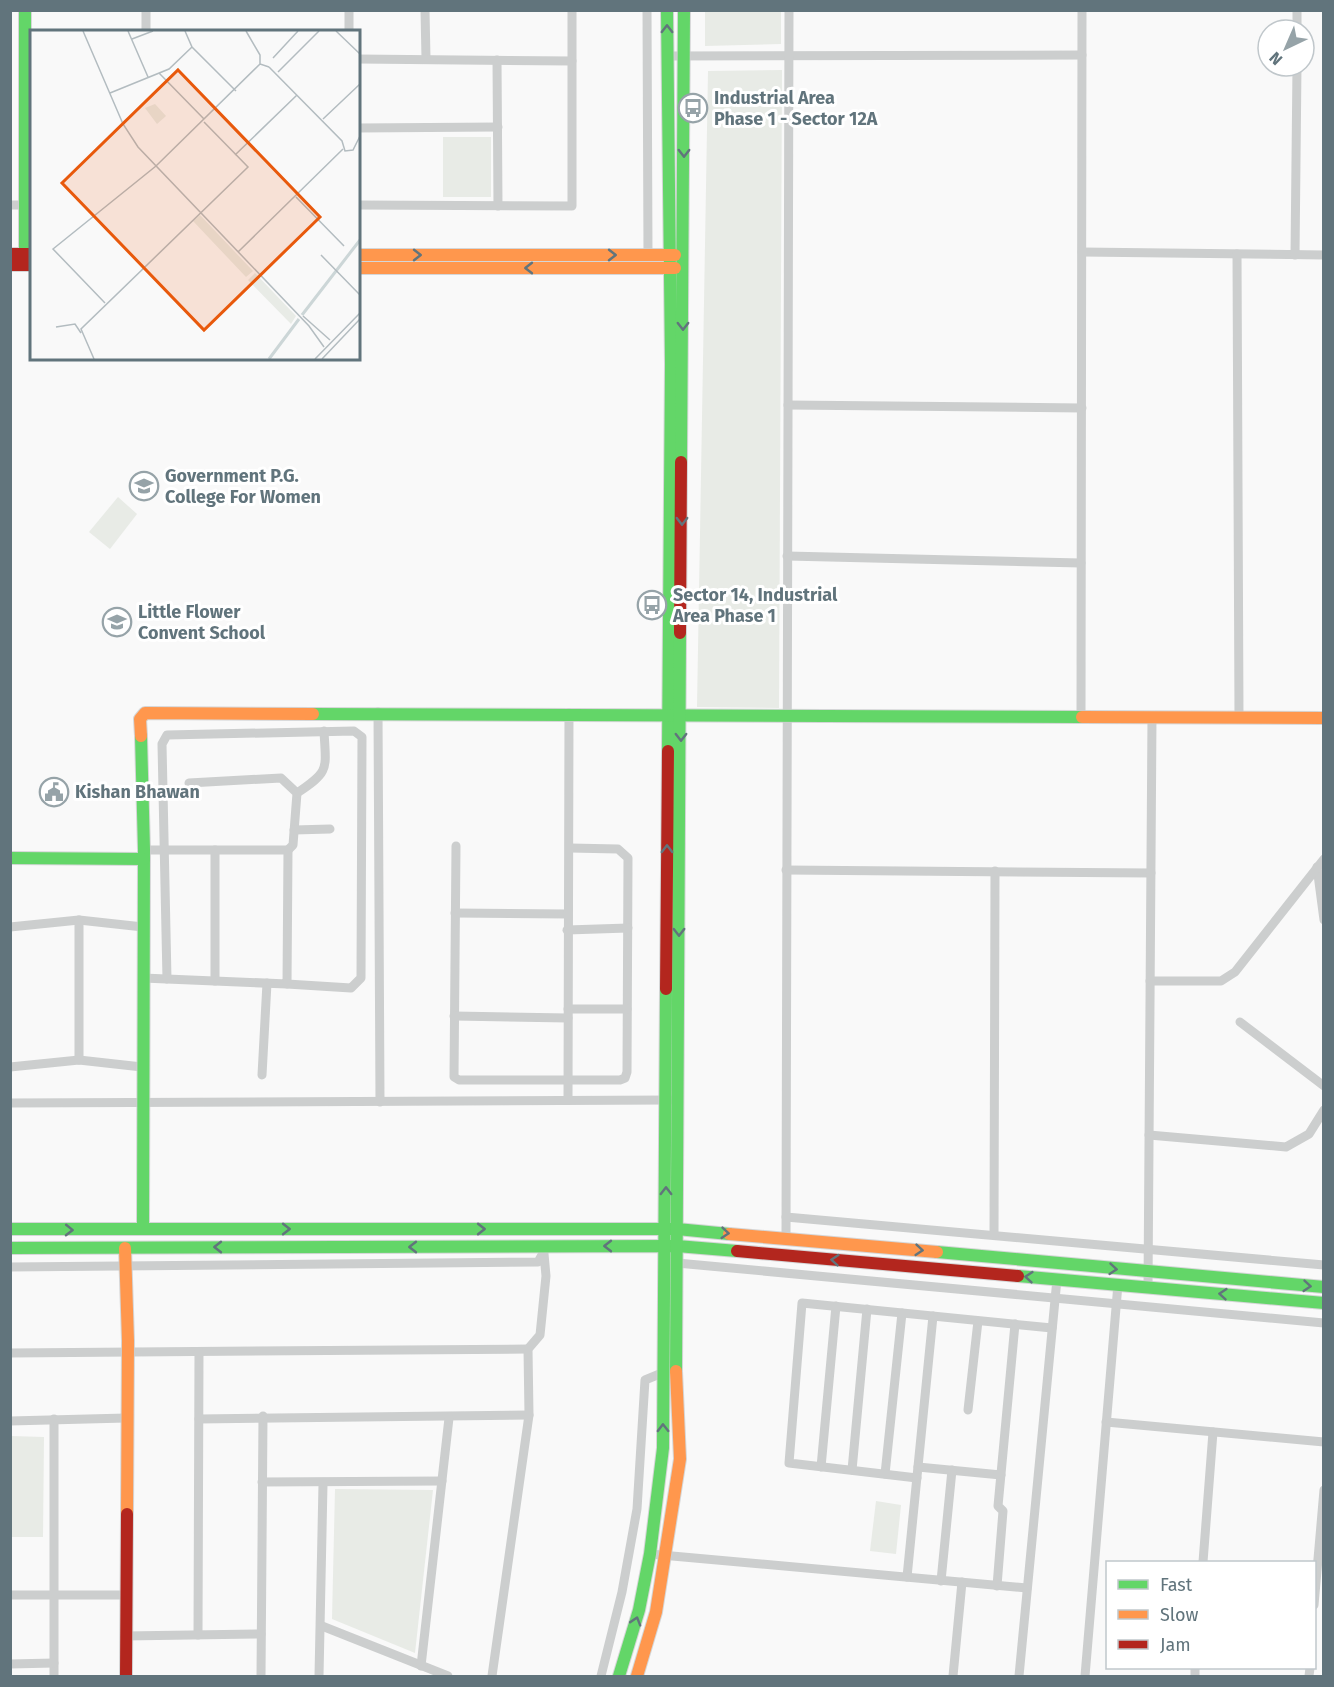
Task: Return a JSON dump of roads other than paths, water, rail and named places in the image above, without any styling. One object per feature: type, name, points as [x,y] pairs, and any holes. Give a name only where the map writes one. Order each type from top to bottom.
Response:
[{"type":"street","points":[[25,10],[28,57],[28,259]]},
{"type":"street","points":[[146,10],[146,30]]},
{"type":"street","points":[[349,10],[349,30]]},
{"type":"street","points":[[425,10],[426,59]]},
{"type":"street","points":[[360,205],[572,206],[572,10]]},
{"type":"street","points":[[647,10],[648,255]]},
{"type":"street","points":[[667,10],[674,713]]},
{"type":"street","points":[[619,1677],[639,1610],[650,1554],[663,1448],[662,1373],[672,1246],[674,713],[683,261],[684,10]]},
{"type":"street","points":[[786,1238],[789,10]]},
{"type":"street","points":[[1081,717],[1082,10]]},
{"type":"street","points":[[667,56],[1082,55]]},
{"type":"street","points":[[360,59],[572,61]]},
{"type":"street","points":[[497,60],[498,206]]},
{"type":"street","points":[[1295,255],[1297,78]]},
{"type":"street","points":[[360,128],[498,127]]},
{"type":"street","points":[[10,205],[29,205]]},
{"type":"street","points":[[1082,252],[1323,255]]},
{"type":"street","points":[[10,254],[28,259]]},
{"type":"street","points":[[1238,254],[1239,718]]},
{"type":"street","points":[[360,255],[668,255],[683,261]]},
{"type":"street","points":[[10,265],[28,259]]},
{"type":"street","points":[[360,268],[668,269],[683,261]]},
{"type":"street","points":[[788,405],[1082,408]]},
{"type":"street","points":[[787,556],[1081,563]]},
{"type":"street","points":[[378,712],[380,1102]]},
{"type":"street","points":[[126,1677],[127,1266],[130,1248],[139,1230],[144,854],[140,719],[145,713],[674,713],[1323,718]]},
{"type":"street","points":[[568,713],[570,848],[567,914],[568,1101]]},
{"type":"street","points":[[1148,1287],[1152,717]]},
{"type":"street","points":[[142,978],[351,988],[362,978],[362,737],[354,730],[168,735],[162,744],[167,979]]},
{"type":"street","points":[[287,984],[288,850],[293,845],[297,793],[323,773],[326,767],[324,731]]},
{"type":"street","points":[[189,783],[282,778],[297,793]]},
{"type":"street","points":[[294,830],[330,829]]},
{"type":"street","points":[[456,846],[454,1077],[459,1080],[620,1080],[626,1078],[628,858],[626,853],[618,849],[570,848]]},
{"type":"street","points":[[10,858],[144,854],[166,850],[288,850]]},
{"type":"street","points":[[215,850],[215,981]]},
{"type":"street","points":[[1150,981],[1221,981],[1235,972],[1320,863]]},
{"type":"street","points":[[1320,863],[1323,921]]},
{"type":"street","points":[[786,870],[1151,873]]},
{"type":"street","points":[[994,1235],[995,871]]},
{"type":"street","points":[[455,913],[567,914]]},
{"type":"street","points":[[10,927],[79,920],[143,927]]},
{"type":"street","points":[[79,920],[79,1060]]},
{"type":"street","points":[[567,930],[628,928]]},
{"type":"street","points":[[262,1076],[267,983]]},
{"type":"street","points":[[454,1016],[568,1014],[627,1010]]},
{"type":"street","points":[[1240,1022],[1323,1086]]},
{"type":"street","points":[[10,1066],[79,1060],[142,1067]]},
{"type":"street","points":[[10,1103],[672,1100]]},
{"type":"street","points":[[1149,1135],[1286,1147],[1309,1134],[1323,1110]]},
{"type":"street","points":[[786,1217],[1323,1265]]},
{"type":"street","points":[[10,1229],[672,1229],[1323,1287]]},
{"type":"street","points":[[637,1677],[656,1612],[680,1459],[676,1368],[677,1263],[672,1246]]},
{"type":"street","points":[[10,1248],[545,1250],[672,1246],[1323,1303]]},
{"type":"street","points":[[10,1267],[538,1262],[545,1250]]},
{"type":"street","points":[[492,1677],[529,1415],[528,1349],[540,1335],[546,1276],[545,1250]]},
{"type":"street","points":[[677,1263],[1055,1300],[1323,1323]]},
{"type":"street","points":[[1019,1677],[1057,1279]]},
{"type":"street","points":[[1085,1677],[1118,1284]]},
{"type":"street","points":[[917,1478],[789,1463],[802,1303],[1052,1328]]},
{"type":"street","points":[[821,1467],[836,1306]]},
{"type":"street","points":[[852,1470],[867,1310]]},
{"type":"street","points":[[885,1474],[902,1313]]},
{"type":"street","points":[[907,1577],[933,1316]]},
{"type":"street","points":[[968,1410],[978,1321]]},
{"type":"street","points":[[997,1586],[1003,1511],[998,1506],[1015,1324]]},
{"type":"street","points":[[10,1353],[528,1349]]},
{"type":"street","points":[[198,1635],[199,1352]]},
{"type":"street","points":[[600,1677],[622,1592],[637,1509],[645,1380],[662,1373]]},
{"type":"street","points":[[199,1419],[263,1416],[449,1418],[529,1415]]},
{"type":"street","points":[[261,1677],[263,1416]]},
{"type":"street","points":[[10,1420],[126,1418]]},
{"type":"street","points":[[421,1665],[449,1418]]},
{"type":"street","points":[[54,1419],[54,1677]]},
{"type":"street","points":[[1106,1422],[1323,1442]]},
{"type":"street","points":[[1203,1561],[1213,1432]]},
{"type":"street","points":[[918,1467],[1001,1475]]},
{"type":"street","points":[[941,1581],[952,1470]]},
{"type":"street","points":[[262,1482],[323,1484],[442,1481]]},
{"type":"street","points":[[319,1677],[322,1626],[323,1484]]},
{"type":"street","points":[[1316,1579],[1323,1490]]},
{"type":"street","points":[[650,1554],[1028,1588]]},
{"type":"street","points":[[953,1677],[962,1582]]},
{"type":"street","points":[[10,1596],[126,1595]]},
{"type":"street","points":[[322,1626],[448,1677]]},
{"type":"street","points":[[125,1636],[261,1634]]},
{"type":"street","points":[[10,1664],[54,1664]]},
{"type":"place","name":"Industrial Area Phase 1 - Sector 12A","points":[[693,108]]},
{"type":"place","name":"Government P.G. College For Women","points":[[144,486]]},
{"type":"place","name":"Sector 14, Industrial Area Phase 1","points":[[652,605]]},
{"type":"place","name":"Little Flower Convent School","points":[[117,622]]},
{"type":"place","name":"Kishan Bhawan","points":[[54,792]]}]
